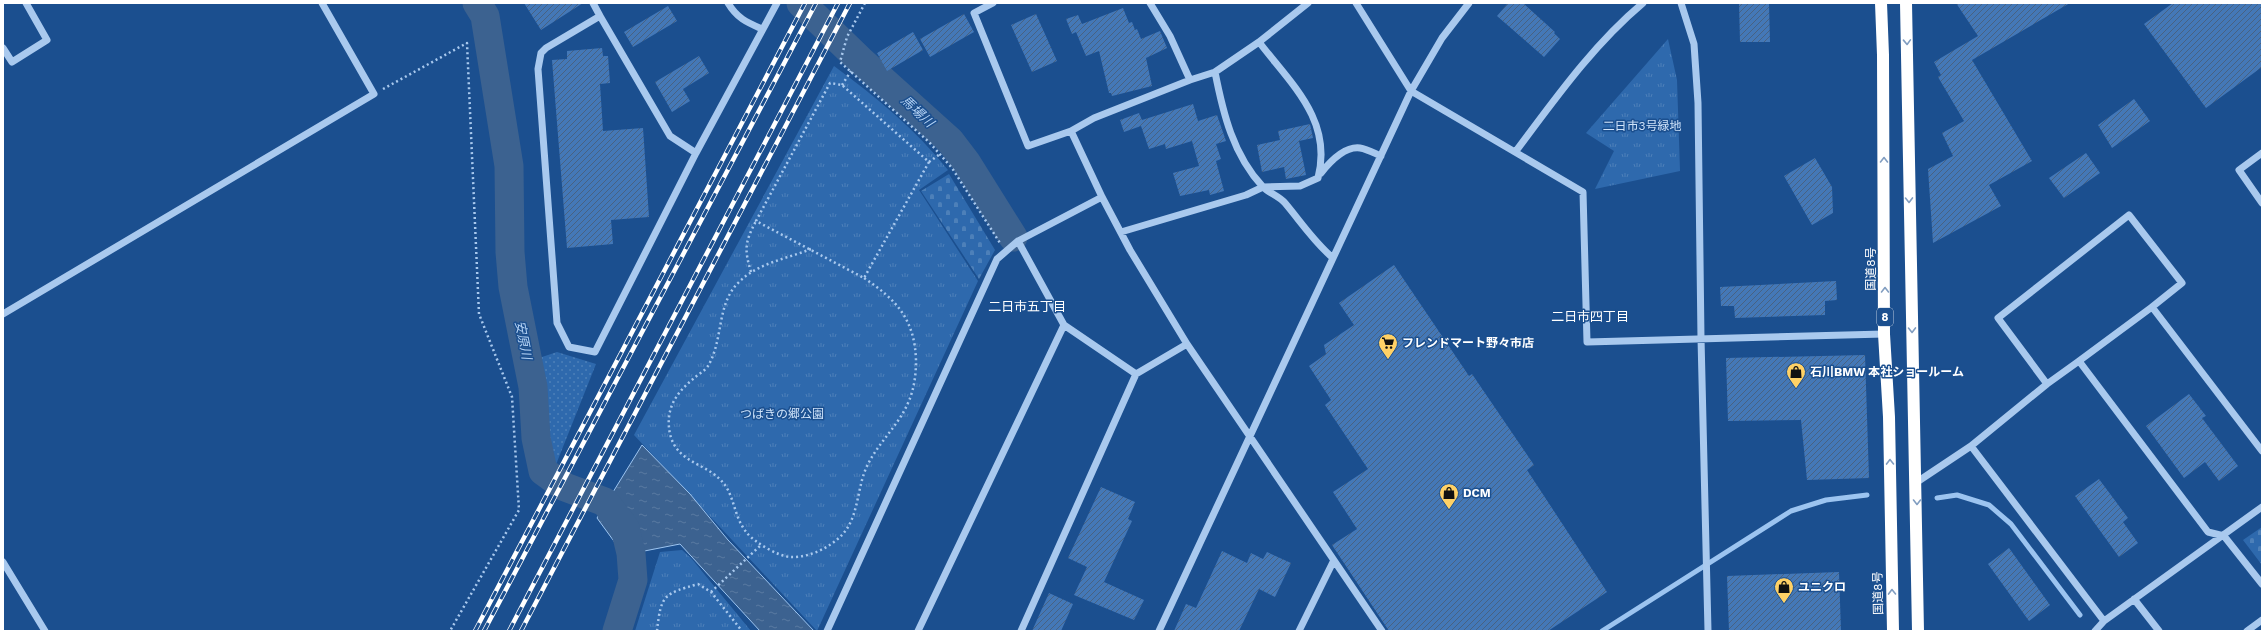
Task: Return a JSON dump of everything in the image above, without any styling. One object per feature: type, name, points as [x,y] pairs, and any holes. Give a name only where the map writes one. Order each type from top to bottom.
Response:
[{"type":"highway","name":"国道8号","points":[[1881,3],[1883,63],[1884,334],[1889,418],[1893,631]]},
{"type":"highway","points":[[1906,3],[1917,482],[1918,631]]},
{"type":"street","points":[[3,48],[12,62],[47,40],[26,3]]},
{"type":"street","points":[[3,314],[374,94],[322,3]]},
{"type":"street","points":[[593,3],[670,136],[696,153]]},
{"type":"street","points":[[728,3],[734,14],[742,20],[762,29]]},
{"type":"street","points":[[600,16],[546,48],[541,53],[539,61],[557,323],[569,347],[595,352],[696,153],[776,3]]},
{"type":"street","points":[[992,3],[974,13],[1028,146],[1071,131],[1094,118],[1190,80],[1215,72],[1259,42],[1308,3]]},
{"type":"street","points":[[1150,3],[1170,36],[1190,80]]},
{"type":"street","points":[[1356,3],[1411,91],[1584,192],[1587,342],[1884,334]]},
{"type":"street","points":[[1159,631],[1411,91],[1442,38],[1469,3]]},
{"type":"street","points":[[1516,151],[1569,80],[1626,18],[1644,3]]},
{"type":"street","points":[[1681,3],[1694,44],[1698,103],[1701,338],[1708,631]]},
{"type":"street","points":[[1259,42],[1315,118],[1321,139],[1322,162],[1318,176]]},
{"type":"street","points":[[1215,72],[1222,105],[1236,150],[1263,188],[1282,200],[1320,246],[1333,258]]},
{"type":"street","points":[[1071,131],[1102,197],[1130,250],[1187,344],[1333,562],[1382,631]]},
{"type":"street","points":[[1121,232],[1246,195],[1263,188],[1300,186],[1318,176],[1329,163],[1348,151],[1359,148],[1381,156]]},
{"type":"street","points":[[2262,153],[2239,170],[2262,203]]},
{"type":"street","points":[[827,631],[997,259],[1018,241],[1102,197]]},
{"type":"street","points":[[1917,482],[1971,446],[2047,384],[2152,307],[2182,283],[2128,215],[1998,318],[2047,384]]},
{"type":"street","points":[[1018,241],[1064,325],[1136,374]]},
{"type":"street","points":[[2152,307],[2262,451]]},
{"type":"street","points":[[918,631],[1064,325]]},
{"type":"street","points":[[1021,631],[1136,374],[1187,344]]},
{"type":"street","points":[[2079,361],[2208,532],[2224,536],[2262,584]]},
{"type":"street","points":[[1971,446],[2104,621]]},
{"type":"street","points":[[2095,631],[2104,621],[2224,536],[2262,507]]},
{"type":"street","points":[[3,562],[45,631]]},
{"type":"street","points":[[1300,631],[1333,562]]},
{"type":"street","points":[[2134,599],[2158,631]]},
{"type":"street","points":[[2247,631],[2262,620]]},
{"type":"path","points":[[865,3],[847,37],[840,62],[929,142],[940,154],[952,168],[1006,252]]},
{"type":"path","points":[[374,94],[467,42],[480,314],[512,397],[519,510],[450,631]]},
{"type":"path","points":[[842,85],[851,71]]},
{"type":"path","points":[[751,272],[746,257],[746,240],[830,83],[842,85],[929,162]]},
{"type":"path","points":[[864,278],[929,162],[940,154]]},
{"type":"path","points":[[756,221],[811,249],[864,278],[884,291],[902,310],[913,332],[916,367],[911,397],[905,411],[878,446],[870,461],[848,527],[834,544],[818,552],[791,558],[768,549],[747,534],[738,519],[732,499],[722,480],[710,470],[695,464],[682,455],[670,435],[669,410],[677,395],[707,367],[716,343],[725,301],[738,282],[758,267],[811,249]]},
{"type":"path","points":[[711,592],[761,544]]},
{"type":"path","points":[[656,631],[665,597],[674,590],[698,584],[711,592],[742,631]]},
{"type":"green space","name":"二日市3号緑地","points":[[1668,39],[1677,80],[1680,171],[1595,189],[1614,151],[1586,133]]},
{"type":"green space","name":"つばきの郷公園","points":[[834,66],[909,127],[948,170],[919,190],[978,281],[817,631],[634,435]]},
{"type":"green space","points":[[949,174],[995,250],[979,279],[921,191]]},
{"type":"green space","points":[[557,352],[596,364],[555,467],[546,451],[543,392],[536,359]]},
{"type":"green space","points":[[2262,527],[2262,565],[2243,540]]},
{"type":"green space","points":[[682,550],[691,558],[751,631],[635,631],[660,552]]},
{"type":"water","points":[[642,445],[690,494],[728,540],[814,631],[760,631],[680,544],[624,555],[597,518]]},
{"type":"building","points":[[524,3],[583,3],[541,30]]},
{"type":"building","points":[[1508,3],[1523,3],[1555,32],[1554,33],[1560,39],[1544,57],[1497,16]]},
{"type":"building","points":[[1739,3],[1769,3],[1770,42],[1740,42]]},
{"type":"building","points":[[1956,3],[2070,3],[1972,60],[2032,161],[1989,185],[2001,206],[1933,243],[1928,169],[1953,156],[1942,133],[1964,121],[1938,77],[1941,75],[1934,62],[1978,36]]},
{"type":"building","points":[[2173,3],[2262,3],[2262,67],[2206,108],[2144,24]]},
{"type":"building","points":[[668,6],[677,21],[633,47],[624,32]]},
{"type":"building","points":[[1123,8],[1129,23],[1132,22],[1141,39],[1160,31],[1167,48],[1146,58],[1152,86],[1112,96],[1111,93],[1109,93],[1099,51],[1086,56],[1076,32],[1072,34],[1066,19],[1078,15],[1082,24]]},
{"type":"building","points":[[964,14],[974,32],[930,57],[920,39]]},
{"type":"building","points":[[1036,14],[1057,61],[1032,72],[1011,25]]},
{"type":"building","points":[[913,32],[923,50],[887,71],[877,53]]},
{"type":"building","points":[[602,48],[603,56],[608,56],[610,83],[600,84],[603,131],[643,128],[649,217],[611,220],[613,244],[567,248],[552,60],[567,59],[567,51]]},
{"type":"building","points":[[699,56],[709,73],[683,89],[690,101],[672,112],[655,82]]},
{"type":"building","points":[[2134,99],[2150,121],[2112,148],[2098,125]]},
{"type":"building","points":[[1193,104],[1198,121],[1217,115],[1226,141],[1216,144],[1221,159],[1216,161],[1224,191],[1210,195],[1209,190],[1180,196],[1173,173],[1199,166],[1192,141],[1166,149],[1165,144],[1149,149],[1141,126],[1124,132],[1120,120],[1139,113],[1142,120]]},
{"type":"building","points":[[1310,124],[1313,138],[1299,141],[1306,175],[1286,179],[1284,167],[1262,172],[1257,145],[1280,140],[1278,131]]},
{"type":"building","points":[[2086,153],[2100,173],[2064,198],[2049,178]]},
{"type":"building","points":[[1815,158],[1832,187],[1833,213],[1812,225],[1784,176]]},
{"type":"building","name":"DCM","points":[[1394,265],[1469,376],[1472,374],[1534,465],[1527,470],[1607,592],[1548,631],[1389,631],[1332,545],[1357,529],[1333,492],[1368,469],[1325,405],[1331,400],[1309,366],[1326,354],[1324,345],[1354,325],[1339,303]]},
{"type":"building","points":[[1836,281],[1837,300],[1825,301],[1825,315],[1735,318],[1734,306],[1721,306],[1720,287]]},
{"type":"building","name":"石川BMW 本社ショールーム","points":[[1865,355],[1869,478],[1807,480],[1801,420],[1728,421],[1726,358]]},
{"type":"building","points":[[2189,394],[2206,416],[2202,418],[2238,466],[2219,481],[2205,462],[2184,478],[2146,426]]},
{"type":"building","points":[[2099,479],[2128,518],[2123,522],[2138,543],[2119,557],[2075,496]]},
{"type":"building","points":[[1101,487],[1135,502],[1128,519],[1132,521],[1104,582],[1144,600],[1134,620],[1074,595],[1087,567],[1068,558]]},
{"type":"building","points":[[2009,548],[2050,605],[2029,621],[1988,564]]},
{"type":"building","points":[[1222,551],[1247,563],[1251,553],[1263,559],[1267,552],[1291,563],[1275,597],[1259,589],[1239,631],[1174,631],[1186,604],[1196,608]]},
{"type":"building","name":"ユニクロ","points":[[1839,572],[1841,631],[1729,631],[1727,576]]},
{"type":"building","points":[[1049,593],[1073,604],[1061,631],[1032,631]]},
{"type":"waterway","name":"安原川","points":[[477,3],[485,16],[509,166],[510,252],[513,287],[533,387],[536,438],[543,471],[565,487],[605,502],[625,528],[631,553],[633,580],[617,631]]},
{"type":"waterway","name":"馬場川","points":[[801,3],[860,60],[950,141],[966,162],[1013,237]]},
{"type":"waterway","points":[[1602,631],[1791,511],[1826,500],[1867,495]]},
{"type":"waterway","points":[[1937,498],[1957,495],[1989,505],[2011,524],[2080,615]]},
{"type":"railway","points":[[475,631],[805,3]]},
{"type":"railway","points":[[484,631],[816,3]]},
{"type":"railway","points":[[509,631],[838,3]]},
{"type":"railway","points":[[521,631],[850,3]]},
{"type":"place","name":"フレンドマート野々市店","points":[[1388,360]]},
{"type":"place","name":"石川BMW 本社ショールーム","points":[[1796,389]]},
{"type":"place","name":"DCM","points":[[1449,510]]},
{"type":"place","name":"ユニクロ","points":[[1784,604]]},
{"type":"district","name":"二日市五丁目","points":[[1027,306]]},
{"type":"district","name":"二日市四丁目","points":[[1590,316]]}]
